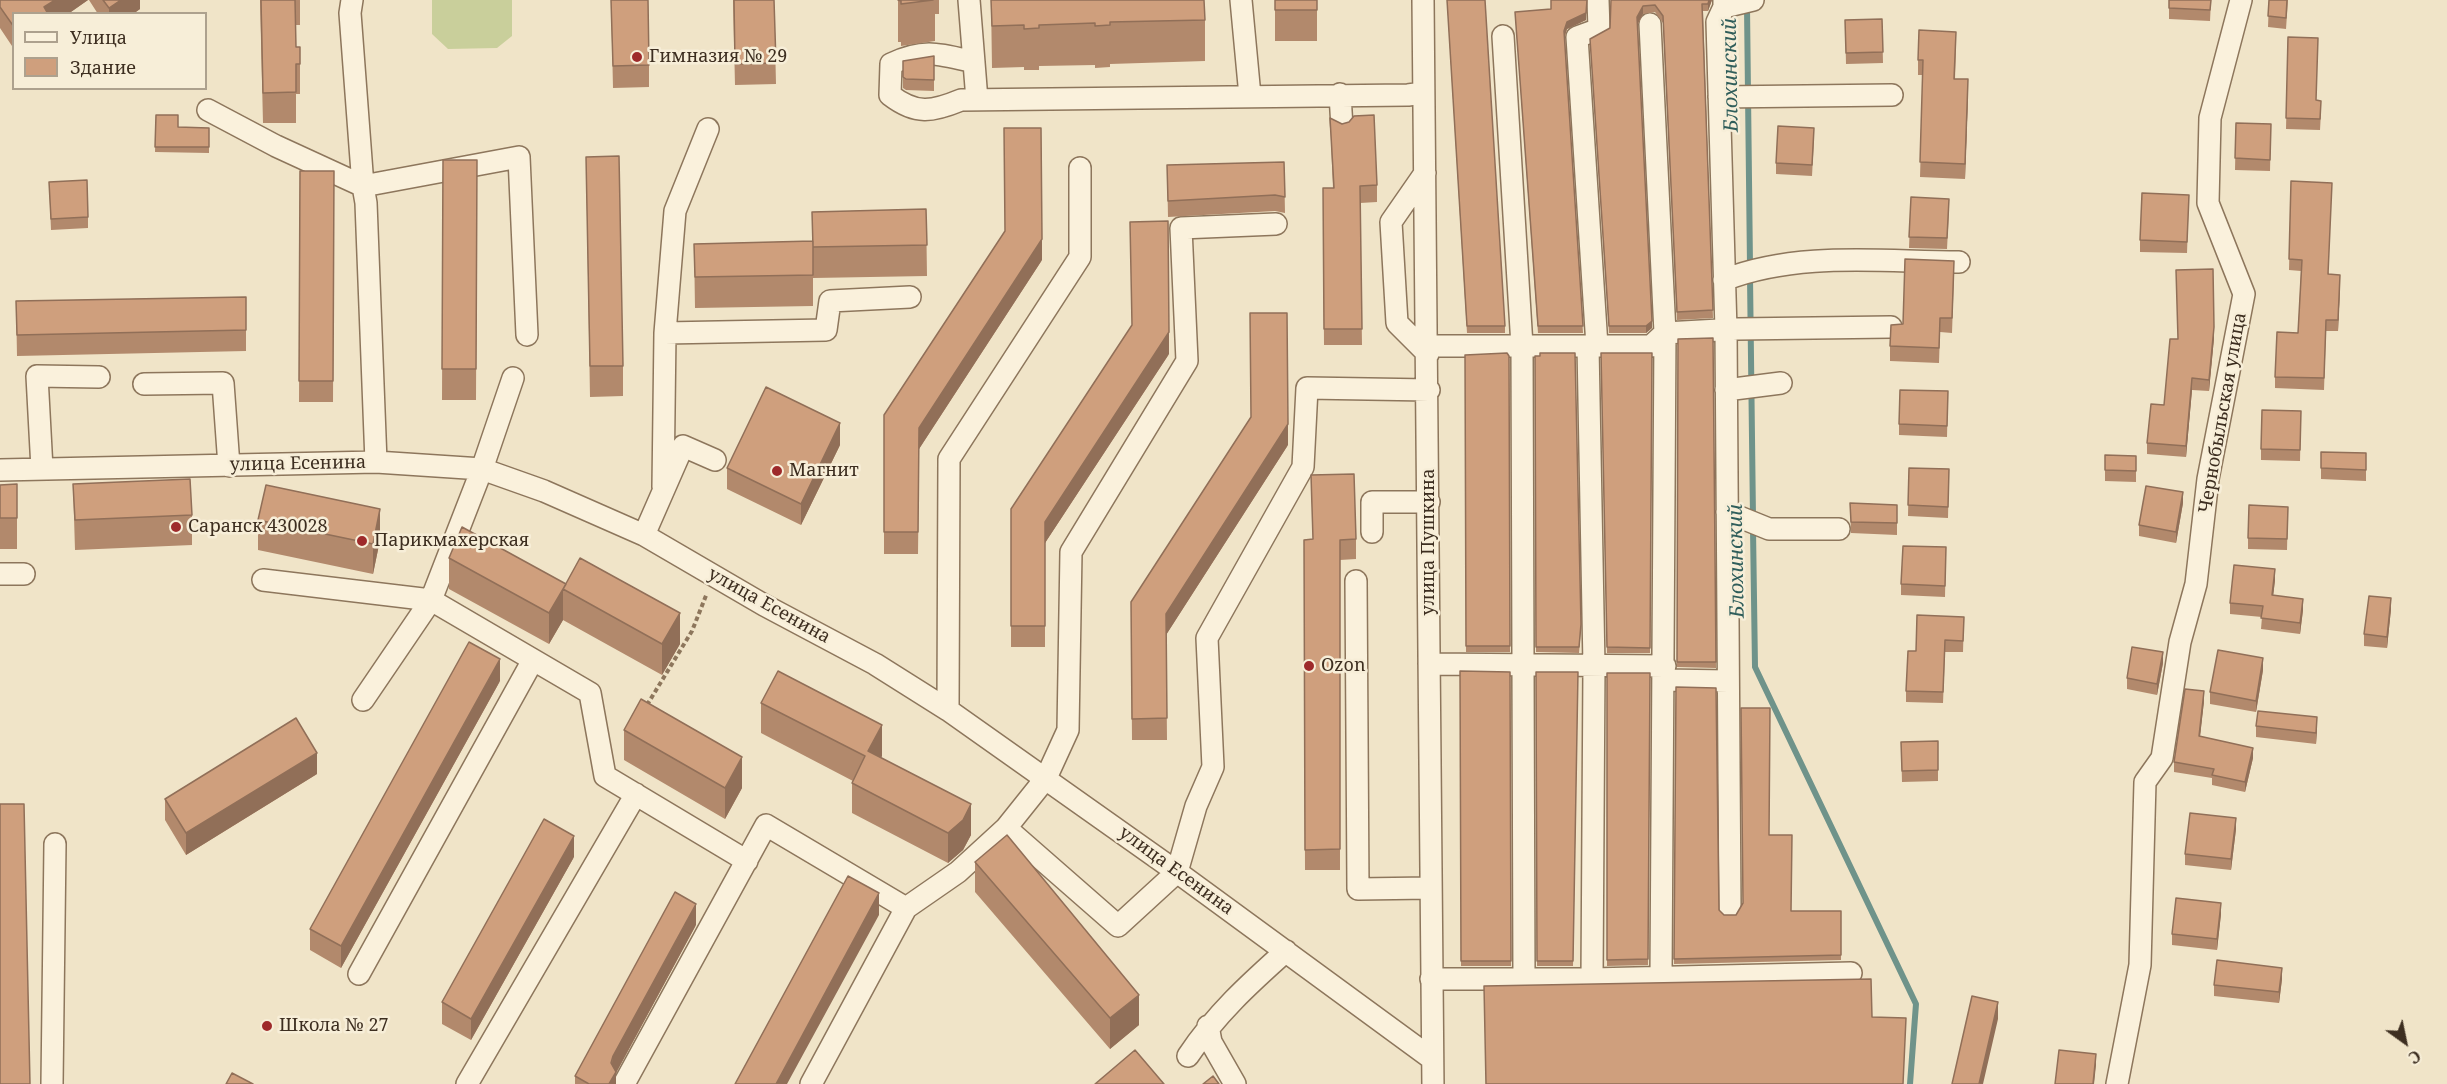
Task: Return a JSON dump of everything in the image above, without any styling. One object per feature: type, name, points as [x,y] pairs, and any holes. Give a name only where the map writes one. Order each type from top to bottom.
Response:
[{"type":"street","points":[[352,0],[350,13],[366,203],[376,462]]},
{"type":"street","points":[[969,0],[977,100]]},
{"type":"street","points":[[1241,0],[1250,96]]},
{"type":"street","name":"улица Пушкина","points":[[1423,0],[1429,390],[1430,888],[1433,1084]]},
{"type":"street","points":[[1592,979],[1594,666],[1592,346],[1577,37],[1599,29],[1598,0]]},
{"type":"street","name":"Чернобыльская улица","points":[[2117,1084],[2140,965],[2145,782],[2162,758],[2180,642],[2196,584],[2208,479],[2244,294],[2208,202],[2210,118],[2241,0]]},
{"type":"street","points":[[1730,909],[1728,681],[1733,515],[1732,278],[1727,97],[1717,22],[1734,3]]},
{"type":"street","points":[[1650,24],[1665,333],[1661,976]]},
{"type":"street","points":[[1503,36],[1522,346],[1524,978]]},
{"type":"street","points":[[974,62],[926,52],[907,57],[891,64],[891,94],[907,108],[929,110],[962,100],[1423,93]]},
{"type":"street","points":[[1340,94],[1342,128]]},
{"type":"street","points":[[1727,97],[1892,95]]},
{"type":"street","points":[[208,110],[276,146],[363,186],[519,157],[527,335]]},
{"type":"street","points":[[663,487],[665,333],[675,211],[708,129]]},
{"type":"street","points":[[948,710],[949,459],[1080,257],[1080,168]]},
{"type":"street","points":[[1425,173],[1391,222],[1397,323],[1428,350],[1522,346],[1650,346],[1665,333],[1765,328],[1891,327]]},
{"type":"street","points":[[811,1084],[906,908],[958,872],[1006,828],[1046,778],[1068,730],[1071,552],[1187,361],[1181,228],[1276,224]]},
{"type":"street","points":[[1732,278],[1771,265],[1806,262],[1959,262]]},
{"type":"street","points":[[665,333],[826,330],[830,301],[910,297]]},
{"type":"street","points":[[42,469],[37,376],[99,377]]},
{"type":"street","points":[[363,700],[431,600],[482,469],[513,378]]},
{"type":"street","points":[[144,384],[224,383],[229,465]]},
{"type":"street","points":[[1732,389],[1773,384]]},
{"type":"street","points":[[1006,828],[1118,926],[1177,872],[1196,806],[1213,767],[1207,638],[1303,467],[1307,388],[1429,390]]},
{"type":"street","points":[[644,535],[663,487],[683,446],[715,460]]},
{"type":"street","name":"улица Есенина","points":[[0,470],[376,462],[482,469],[544,491],[644,535],[875,664],[948,710],[1177,872],[1431,1058]]},
{"type":"street","points":[[1372,532],[1372,502],[1429,502]]},
{"type":"street","points":[[1733,515],[1769,529],[1839,529]]},
{"type":"street","points":[[0,574],[24,574]]},
{"type":"street","points":[[263,580],[431,600],[590,693],[605,776],[747,861]]},
{"type":"street","points":[[1356,581],[1358,890],[1430,888]]},
{"type":"street","points":[[359,974],[533,660]]},
{"type":"street","points":[[1429,664],[1594,666],[1728,681]]},
{"type":"street","points":[[466,1084],[636,794]]},
{"type":"street","points":[[624,1084],[766,825],[906,908]]},
{"type":"street","points":[[52,1084],[55,844]]},
{"type":"street","points":[[1188,1056],[1208,1026],[1231,1000],[1286,951]]},
{"type":"street","points":[[1431,978],[1592,979],[1851,973]]},
{"type":"street","points":[[1208,1026],[1212,1042],[1235,1084]]},
{"type":"path","points":[[645,708],[692,631],[714,576]]},
{"type":"green space","points":[[432,0],[512,0],[512,36],[497,48],[448,49],[432,34]]},
{"type":"building","points":[[0,0],[55,0],[44,7],[47,12],[12,12],[12,24],[0,7]]},
{"type":"building","points":[[103,0],[121,0],[109,8]]},
{"type":"building","points":[[261,0],[295,0],[296,47],[300,47],[300,64],[296,64],[296,92],[263,93]]},
{"type":"building","points":[[611,0],[648,0],[649,65],[613,66]]},
{"type":"building","points":[[734,0],[774,0],[776,63],[735,64]]},
{"type":"building","points":[[898,0],[933,0],[901,4]]},
{"type":"building","points":[[991,0],[1204,0],[1205,20],[1110,22],[1110,25],[1095,26],[1095,23],[1039,25],[1039,28],[1024,29],[1024,25],[992,26]]},
{"type":"building","points":[[1275,0],[1317,0],[1317,10],[1275,10]]},
{"type":"building","points":[[1447,0],[1485,0],[1505,326],[1467,326]]},
{"type":"building","points":[[1551,0],[1587,0],[1586,13],[1567,22],[1564,31],[1583,326],[1538,326],[1515,12],[1551,9]]},
{"type":"building","points":[[1611,0],[1709,0],[1708,4],[1702,4],[1713,310],[1677,312],[1663,16],[1655,5],[1643,6],[1637,17],[1652,321],[1646,326],[1609,326],[1590,39],[1610,28]]},
{"type":"building","points":[[2169,0],[2211,0],[2210,10],[2169,8]]},
{"type":"building","points":[[2269,0],[2287,0],[2286,18],[2268,16]]},
{"type":"building","points":[[1882,19],[1883,52],[1846,53],[1845,20]]},
{"type":"building","points":[[1919,30],[1956,32],[1954,79],[1968,79],[1965,164],[1920,162],[1923,60],[1918,60]]},
{"type":"building","points":[[2288,37],[2318,38],[2316,100],[2321,101],[2320,119],[2286,118]]},
{"type":"building","points":[[934,56],[934,80],[903,77],[903,61]]},
{"type":"building","points":[[156,115],[178,115],[178,127],[209,128],[209,147],[155,147]]},
{"type":"building","points":[[1374,115],[1377,185],[1360,186],[1362,329],[1324,329],[1323,188],[1334,188],[1330,118],[1342,124],[1349,122],[1354,116]]},
{"type":"building","points":[[2236,123],[2271,124],[2270,160],[2235,158]]},
{"type":"building","points":[[1778,126],[1814,128],[1812,165],[1776,163]]},
{"type":"building","points":[[1004,128],[1041,128],[1042,239],[919,428],[918,532],[884,532],[884,415],[1005,231]]},
{"type":"building","points":[[619,156],[623,366],[590,366],[586,157]]},
{"type":"building","points":[[443,160],[477,160],[476,369],[442,369]]},
{"type":"building","points":[[1284,162],[1285,197],[1275,195],[1168,201],[1167,165]]},
{"type":"building","points":[[300,171],[334,171],[333,381],[299,381]]},
{"type":"building","points":[[87,180],[88,217],[51,219],[49,182]]},
{"type":"building","points":[[2291,181],[2332,183],[2328,274],[2340,275],[2338,320],[2326,320],[2324,378],[2275,377],[2277,332],[2298,333],[2302,260],[2289,259]]},
{"type":"building","points":[[2142,193],[2189,195],[2187,242],[2140,240]]},
{"type":"building","points":[[1911,197],[1949,199],[1947,238],[1909,237]]},
{"type":"building","points":[[926,209],[927,245],[813,247],[812,212]]},
{"type":"building","points":[[1168,221],[1169,332],[1045,522],[1045,626],[1011,626],[1011,509],[1132,325],[1130,222]]},
{"type":"building","points":[[813,241],[813,275],[695,277],[694,244]]},
{"type":"building","points":[[1905,259],[1954,261],[1952,318],[1940,318],[1939,348],[1890,346],[1891,325],[1903,324]]},
{"type":"building","points":[[2213,269],[2214,327],[2209,380],[2192,378],[2186,446],[2147,443],[2151,404],[2164,405],[2170,339],[2178,339],[2176,270]]},
{"type":"building","points":[[246,297],[246,330],[17,335],[16,301]]},
{"type":"building","points":[[1250,313],[1287,313],[1288,424],[1166,614],[1167,718],[1132,719],[1131,602],[1251,417]]},
{"type":"building","points":[[1713,338],[1716,662],[1677,662],[1678,339]]},
{"type":"building","points":[[1507,353],[1509,356],[1510,646],[1466,646],[1465,355]]},
{"type":"building","points":[[1540,353],[1575,353],[1581,624],[1579,647],[1536,647],[1535,356],[1540,356]]},
{"type":"building","points":[[1601,353],[1652,353],[1650,648],[1607,647]]},
{"type":"building","points":[[766,387],[840,423],[801,504],[727,468]]},
{"type":"building","points":[[1900,390],[1948,391],[1947,426],[1899,424]]},
{"type":"building","points":[[2262,410],[2301,411],[2300,450],[2261,449]]},
{"type":"building","points":[[2321,452],[2366,453],[2366,470],[2321,468]]},
{"type":"building","points":[[2105,455],[2136,456],[2136,471],[2105,470]]},
{"type":"building","points":[[1909,468],[1949,469],[1948,507],[1908,505]]},
{"type":"building","points":[[1354,474],[1356,539],[1340,540],[1340,849],[1305,850],[1304,540],[1313,539],[1311,475]]},
{"type":"building","points":[[190,479],[192,515],[75,520],[73,484]]},
{"type":"building","points":[[17,484],[17,518],[0,518],[0,485]]},
{"type":"building","points":[[266,485],[380,509],[373,544],[258,520]]},
{"type":"building","points":[[2146,486],[2183,492],[2176,532],[2139,525]]},
{"type":"building","points":[[1850,503],[1897,505],[1897,523],[1851,522]]},
{"type":"building","points":[[2249,505],[2288,507],[2287,539],[2248,538]]},
{"type":"building","points":[[462,527],[566,584],[549,613],[449,558]]},
{"type":"building","points":[[1903,546],[1946,547],[1945,586],[1901,584]]},
{"type":"building","points":[[580,558],[680,613],[662,644],[563,589]]},
{"type":"building","points":[[2234,565],[2275,569],[2272,595],[2303,599],[2300,623],[2261,618],[2263,606],[2230,603]]},
{"type":"building","points":[[2369,596],[2391,598],[2387,637],[2364,634]]},
{"type":"building","points":[[1917,615],[1964,617],[1963,641],[1945,640],[1943,692],[1906,691],[1908,651],[1916,651]]},
{"type":"building","points":[[469,642],[500,659],[341,946],[310,929]]},
{"type":"building","points":[[2132,647],[2163,652],[2157,684],[2127,678]]},
{"type":"building","points":[[2218,650],[2263,658],[2256,701],[2210,692]]},
{"type":"building","points":[[778,671],[882,725],[868,751],[971,804],[963,820],[948,833],[852,783],[865,756],[761,703]]},
{"type":"building","points":[[1460,671],[1510,672],[1511,961],[1461,961]]},
{"type":"building","points":[[1536,672],[1578,672],[1573,961],[1537,961]]},
{"type":"building","points":[[1607,673],[1650,673],[1648,959],[1607,960]]},
{"type":"building","points":[[1676,687],[1716,688],[1719,910],[1724,915],[1736,915],[1743,903],[1741,708],[1770,708],[1769,835],[1792,835],[1791,911],[1841,911],[1841,955],[1674,959]]},
{"type":"building","points":[[2185,689],[2204,691],[2199,736],[2253,748],[2245,782],[2212,775],[2214,769],[2174,762]]},
{"type":"building","points":[[641,699],[742,757],[725,788],[624,730]]},
{"type":"building","points":[[2258,711],[2317,717],[2316,733],[2256,726]]},
{"type":"building","points":[[296,718],[317,753],[186,833],[165,799]]},
{"type":"building","points":[[1938,741],[1938,770],[1902,771],[1901,742]]},
{"type":"building","points":[[0,804],[24,804],[30,1084],[0,1084]]},
{"type":"building","points":[[2190,813],[2236,818],[2231,859],[2185,854]]},
{"type":"building","points":[[544,819],[574,836],[471,1019],[442,1002]]},
{"type":"building","points":[[1007,835],[1139,995],[1110,1018],[975,862]]},
{"type":"building","points":[[848,876],[879,893],[776,1084],[735,1084]]},
{"type":"building","points":[[675,892],[696,904],[613,1056],[611,1063],[616,1072],[609,1084],[589,1084],[575,1076]]},
{"type":"building","points":[[2176,898],[2221,903],[2217,939],[2172,934]]},
{"type":"building","points":[[2217,960],[2282,968],[2279,992],[2214,985]]},
{"type":"building","points":[[1871,979],[1872,1017],[1906,1018],[1903,1084],[1486,1084],[1484,986]]},
{"type":"building","points":[[1972,996],[1998,1002],[1979,1084],[1952,1084]]},
{"type":"building","points":[[1135,1050],[1164,1084],[1095,1084]]},
{"type":"building","points":[[2059,1050],[2096,1054],[2093,1084],[2055,1084]]},
{"type":"building","points":[[232,1073],[253,1084],[226,1084]]},
{"type":"building","points":[[1213,1076],[1219,1084],[1203,1084]]},
{"type":"waterway","name":"Блохинский","points":[[1747,7],[1750,266]]},
{"type":"waterway","name":"Блохинский","points":[[1750,277],[1753,518]]},
{"type":"waterway","name":"Блохинский","points":[[1753,529],[1755,667],[1916,1004],[1910,1084]]},
{"type":"place","name":"Гимназия № 29","points":[[637,57]]},
{"type":"place","name":"Магнит","points":[[777,471]]},
{"type":"place","name":"Саранск 430028","points":[[176,527]]},
{"type":"place","name":"Парикмахерская","points":[[362,541]]},
{"type":"place","name":"Ozon","points":[[1309,666]]},
{"type":"place","name":"Школа № 27","points":[[267,1026]]}]
